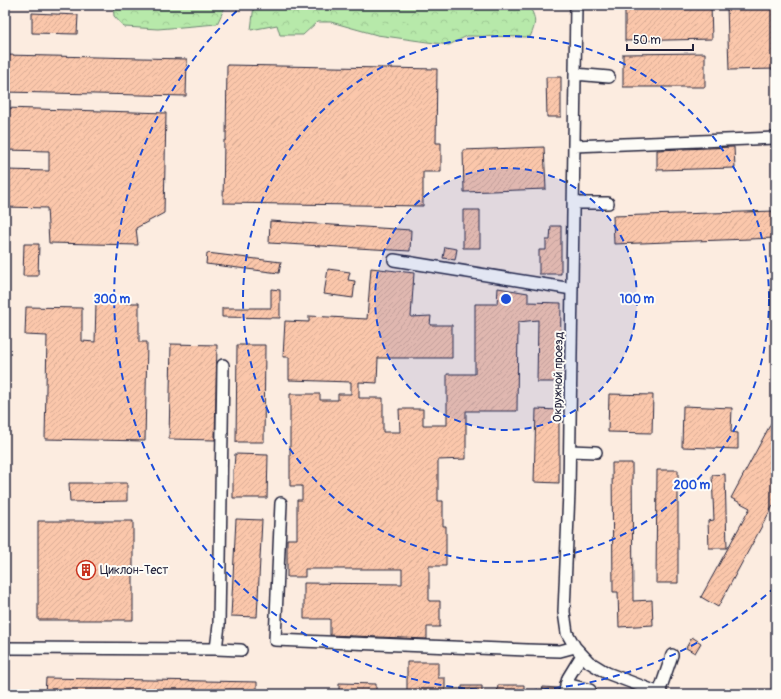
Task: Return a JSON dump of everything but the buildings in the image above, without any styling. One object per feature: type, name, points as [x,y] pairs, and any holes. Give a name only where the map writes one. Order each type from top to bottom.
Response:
[{"type":"street","name":"Окружной проезд","points":[[576,5],[570,451],[564,612],[567,633],[579,651],[589,662],[608,673],[661,693]]},
{"type":"street","points":[[575,74],[609,77]]},
{"type":"street","points":[[574,146],[776,138]]},
{"type":"street","points":[[573,203],[608,203]]},
{"type":"street","points":[[394,260],[572,289]]},
{"type":"street","points":[[216,649],[219,625],[223,365]]},
{"type":"street","points":[[570,451],[596,452]]},
{"type":"street","points":[[281,503],[275,640],[579,651],[565,689],[590,690]]},
{"type":"street","points":[[5,648],[241,650]]},
{"type":"street","points":[[661,693],[672,655]]},
{"type":"green space","points":[[113,5],[226,5],[217,24],[158,29],[124,27],[114,16]]},
{"type":"green space","points":[[254,5],[528,5],[535,21],[530,37],[467,36],[449,45],[377,35],[331,22],[317,22],[303,35],[280,35],[277,25],[251,30]]},
{"type":"place","name":"Циклон-Тест","points":[[86,570]]}]
